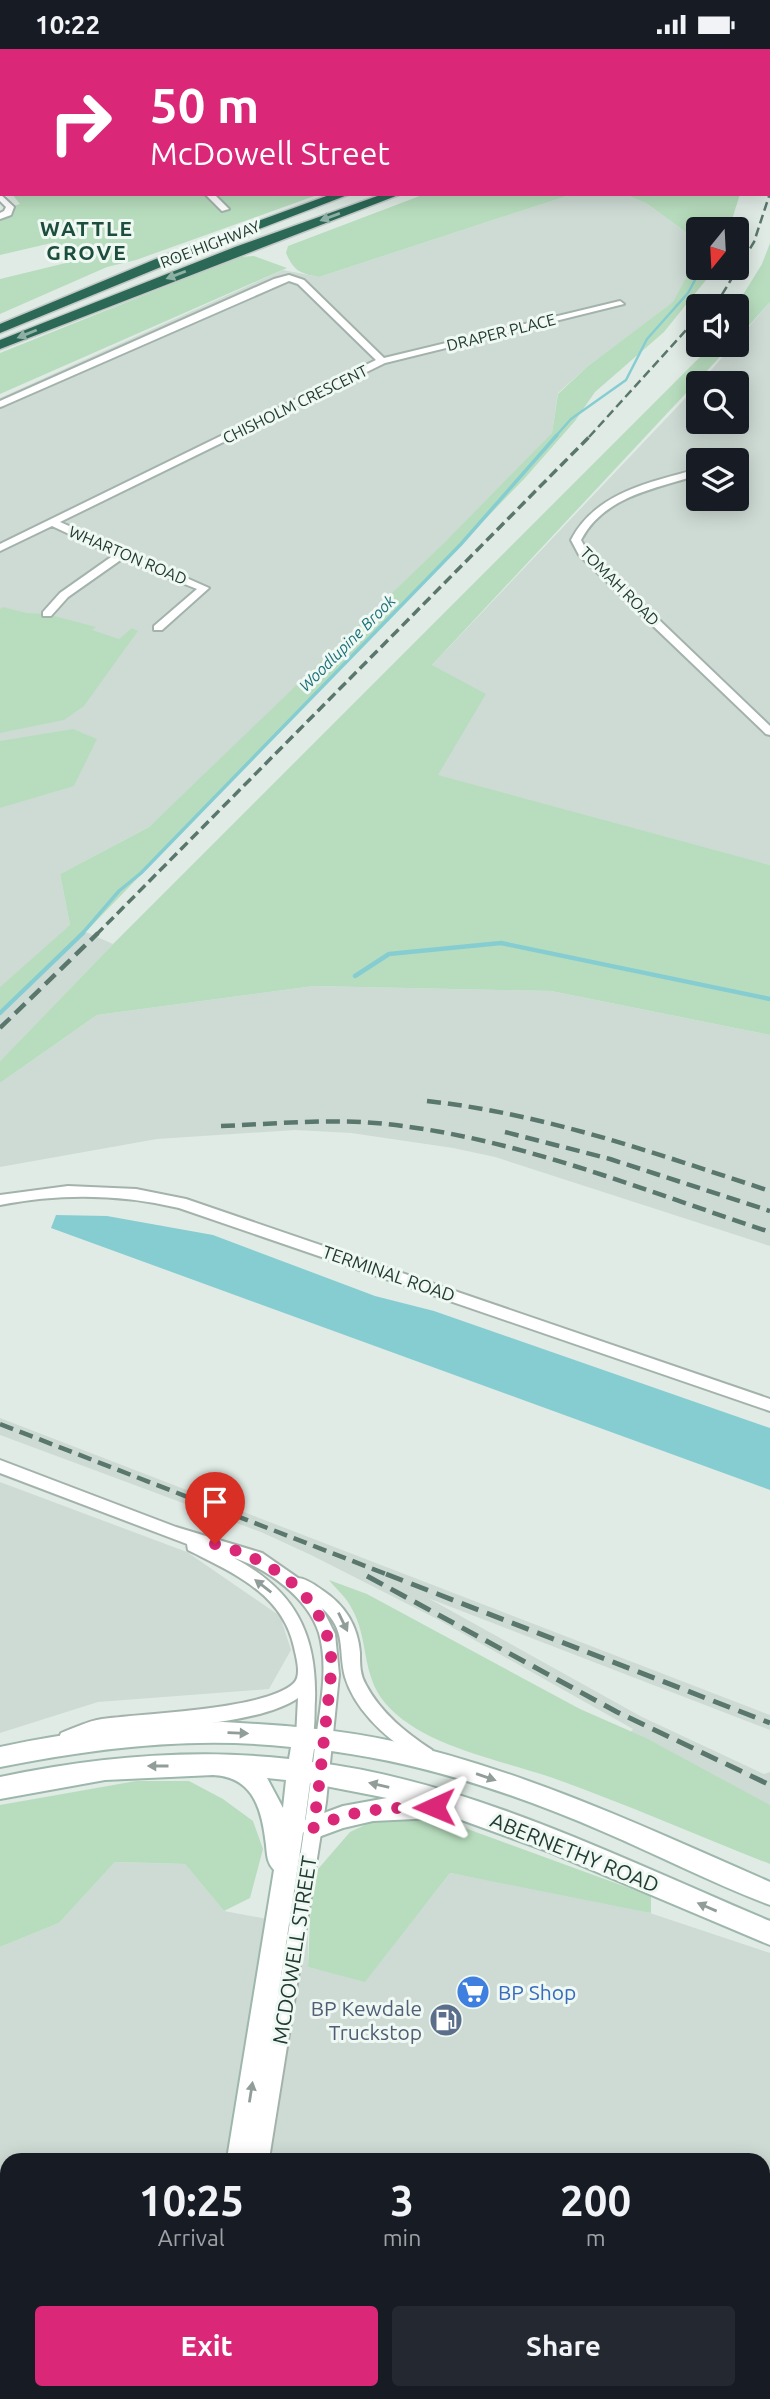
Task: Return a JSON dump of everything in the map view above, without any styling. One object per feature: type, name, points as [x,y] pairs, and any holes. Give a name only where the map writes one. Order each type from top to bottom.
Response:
[{"type":"highway","name":"ROE HIGHWAY","points":[[0,329],[168,259],[339,196]]},
{"type":"highway","name":"ROE HIGHWAY","points":[[0,345],[240,250],[389,196]]},
{"type":"highway","points":[[0,318],[168,259]]},
{"type":"main road","name":"ABERNETHY ROAD","points":[[0,1757],[126,1735],[189,1731],[314,1739],[445,1764],[541,1797],[770,1894]]},
{"type":"main road","points":[[241,2153],[283,1894],[310,1772],[314,1739]]},
{"type":"main road","name":"ABERNETHY ROAD","points":[[0,1788],[32,1780],[134,1766],[232,1766],[310,1772],[394,1789],[478,1813],[770,1933]]},
{"type":"main road","points":[[232,1766],[258,1782],[271,1810],[277,1832],[283,1894]]},
{"type":"main road","points":[[313,1828],[335,1817],[369,1809],[449,1807],[478,1813]]},
{"type":"street","points":[[0,196],[10,207],[4,214]]},
{"type":"street","points":[[211,196],[225,209]]},
{"type":"street","name":"CHISHOLM CRESCENT","points":[[0,404],[193,317],[289,278],[301,282],[382,361],[0,548]]},
{"type":"street","name":"DRAPER PLACE","points":[[382,361],[620,304]]},
{"type":"street","name":"TOMAH ROAD","points":[[686,476],[608,502],[579,529],[576,540],[583,552],[770,732]]},
{"type":"street","name":"WHARTON ROAD","points":[[53,523],[121,555],[204,587],[158,628]]},
{"type":"street","points":[[47,614],[64,595],[121,555]]},
{"type":"street","name":"TERMINAL ROAD","points":[[0,1200],[47,1191],[97,1190],[138,1194],[181,1203],[770,1405]]},
{"type":"street","points":[[0,1466],[173,1533],[236,1550],[272,1566],[325,1600],[339,1612],[348,1632],[352,1669],[363,1696],[397,1734],[427,1756],[445,1764]]},
{"type":"street","points":[[173,1533],[250,1576],[279,1599],[298,1629],[307,1674],[314,1739]]},
{"type":"street","points":[[272,1566],[295,1584],[308,1600],[327,1634],[331,1675],[314,1739]]},
{"type":"street","points":[[35,1749],[98,1727],[222,1714],[282,1700],[301,1687],[307,1674]]},
{"type":"street","name":"MCDOWELL STREET","points":[[261,2153],[313,1828],[310,1772]]},
{"type":"shaded area","points":[[567,196],[629,196],[646,203],[686,232],[686,278],[674,302],[588,366],[558,393],[552,433],[457,541],[149,827],[60,874],[70,925],[113,944],[0,1061],[0,398],[283,270],[319,277]]},
{"type":"shaded area","points":[[770,302],[770,865],[438,776],[432,665],[686,398],[686,434],[749,434],[749,371],[710,371],[723,357],[749,357],[749,327]]},
{"type":"shaded area","points":[[314,986],[551,991],[770,1035],[770,1246],[495,1157],[351,1133],[295,1130],[157,1139],[0,1167],[0,1083],[97,1015]]},
{"type":"shaded area","points":[[0,1418],[770,1715],[770,1730],[428,1598],[642,1717],[764,1774],[770,1772],[770,1858],[586,1788],[633,1729],[437,1619],[311,1555],[261,1532],[0,1435]]},
{"type":"shaded area","points":[[0,1482],[187,1552],[280,1616],[291,1650],[269,1689],[98,1702],[0,1733]]},
{"type":"shaded area","points":[[115,1862],[185,1864],[224,1911],[267,1919],[308,1932],[308,1967],[365,1981],[450,1873],[635,1908],[770,1953],[770,2153],[0,2153],[0,1947],[59,1923]]},
{"type":"green space","points":[[14,196],[314,196],[136,260],[107,267],[0,314],[0,279],[74,261],[56,242],[0,255],[0,216],[10,207],[20,204]]},
{"type":"green space","points":[[420,196],[567,196],[319,277],[298,270],[292,264],[286,253],[288,246]]},
{"type":"green space","points":[[629,196],[739,196],[733,217],[686,217],[686,232],[646,203]]},
{"type":"green space","points":[[770,243],[770,302],[749,326],[749,294],[743,294],[762,264]]},
{"type":"green space","points":[[254,256],[287,268],[0,394],[0,353],[239,257]]},
{"type":"green space","points":[[686,278],[686,280],[706,280],[695,294],[686,294],[686,305],[664,332],[595,392],[575,421],[525,478],[70,948],[0,1013],[0,987],[70,925],[60,874],[149,827],[445,542],[552,433],[558,394],[588,366],[673,302]]},
{"type":"green space","points":[[700,357],[720,357],[707,371],[686,371]]},
{"type":"green space","points":[[686,371],[686,393],[432,665],[486,694],[438,775],[770,865],[770,1035],[551,991],[314,986],[97,1015],[0,1083],[0,1061],[113,944]]},
{"type":"green space","points":[[3,607],[27,613],[47,614],[96,627],[92,630],[119,639],[132,628],[138,631],[84,706],[64,720],[0,733],[0,609]]},
{"type":"green space","points":[[73,729],[97,739],[74,786],[0,808],[0,741]]},
{"type":"green space","points":[[329,1580],[367,1594],[580,1709],[646,1738],[770,1805],[770,1864],[580,1788],[440,1741],[400,1718],[377,1692],[368,1668],[357,1620],[347,1601]]},
{"type":"green space","points":[[136,1781],[189,1781],[223,1799],[253,1821],[263,1849],[250,1898],[224,1911],[185,1864],[115,1862],[59,1923],[0,1947],[0,1805]]},
{"type":"green space","points":[[408,1815],[454,1824],[651,1896],[651,1913],[450,1873],[365,1982],[308,1967],[312,1876],[350,1832],[369,1823]]},
{"type":"water","points":[[56,1215],[107,1216],[213,1235],[375,1296],[434,1311],[770,1428],[770,1490],[51,1228]]},
{"type":"waterway","name":"Woodlupine Brook","points":[[555,437],[571,419],[626,380],[647,339],[688,293],[695,280]]},
{"type":"waterway","name":"Woodlupine Brook","points":[[81,935],[119,891],[141,873],[461,544],[557,435]]},
{"type":"waterway","name":"Woodlupine Brook","points":[[0,1013],[81,935]]},
{"type":"waterway","points":[[355,976],[389,954],[501,943],[770,999]]},
{"type":"railway","points":[[722,294],[754,242],[769,196]]},
{"type":"railway","points":[[589,437],[686,330]]},
{"type":"railway","points":[[98,933],[591,435]]},
{"type":"railway","points":[[0,1028],[98,933]]},
{"type":"railway","points":[[427,1101],[558,1125],[770,1191]]},
{"type":"railway","points":[[221,1126],[345,1121],[435,1131],[484,1141],[581,1168],[770,1232]]},
{"type":"railway","points":[[505,1132],[610,1159],[770,1211]]},
{"type":"railway","points":[[0,1424],[391,1576]]},
{"type":"railway","points":[[386,1574],[770,1723]]},
{"type":"railway","points":[[367,1576],[617,1712],[770,1785]]},
{"type":"place","name":"BP Shop","points":[[473,1992]]},
{"type":"place","name":"BP Kewdale Truckstop","points":[[446,2020]]},
{"type":"district","name":"WATTLE GROVE","points":[[87,240]]},
{"type":"route","points":[[215,1544],[257,1558],[295,1584],[319,1616],[327,1634],[331,1675],[313,1828],[335,1817],[369,1809],[434,1807]]}]
